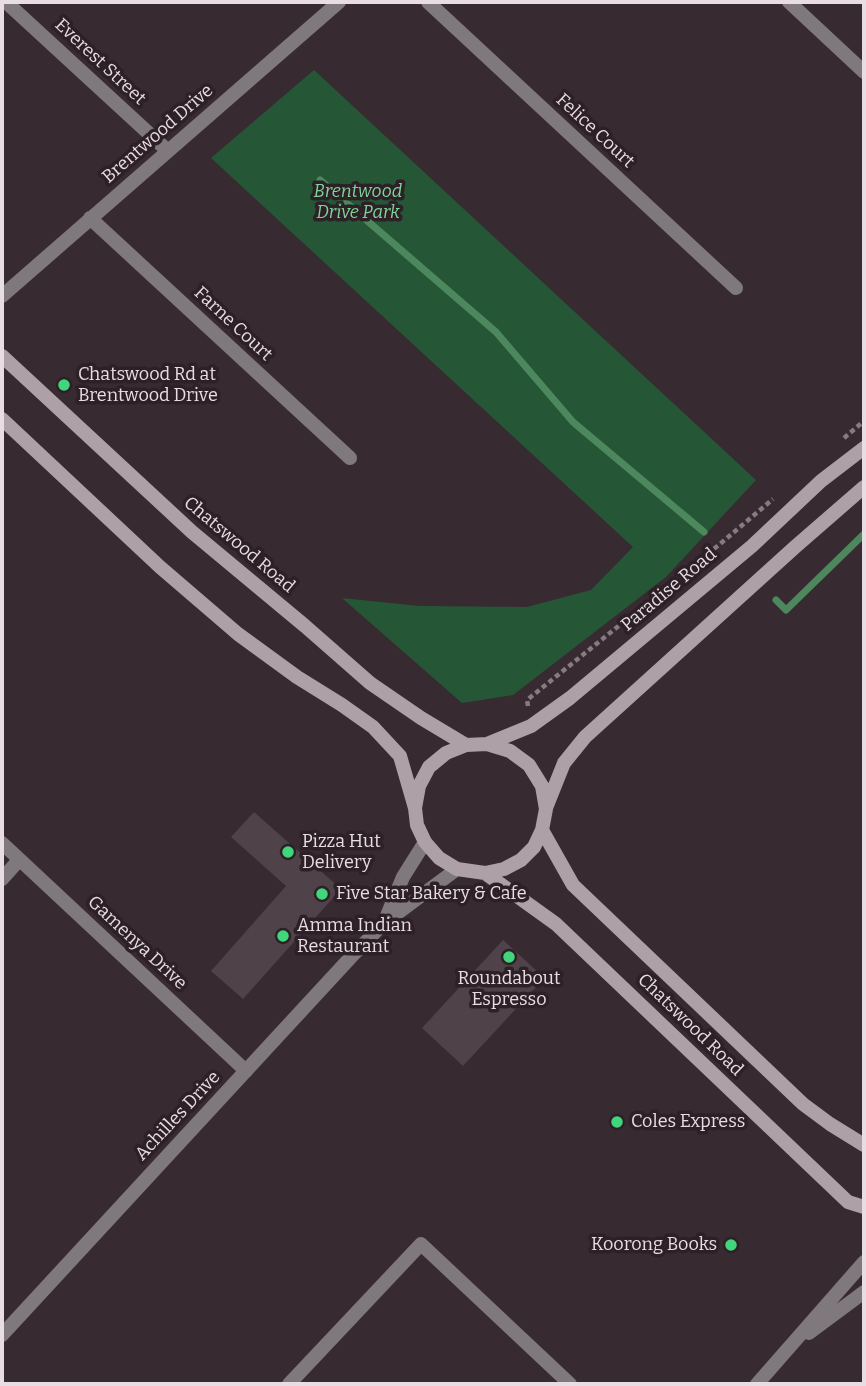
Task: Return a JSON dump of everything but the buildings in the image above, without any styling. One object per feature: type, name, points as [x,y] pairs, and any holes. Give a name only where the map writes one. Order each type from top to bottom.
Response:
[{"type":"main road","name":"Chatswood Road","points":[[2,356],[192,532],[370,683],[466,745]]},
{"type":"main road","points":[[2,419],[160,566],[238,634],[373,727],[400,756],[415,808],[417,825],[425,842],[439,858],[457,869]]},
{"type":"main road","name":"Paradise Road","points":[[487,744],[531,726],[570,698],[752,546],[821,481],[864,448]]},
{"type":"main road","points":[[546,809],[564,763],[585,737],[864,487]]},
{"type":"main road","name":"Chatswood Road","points":[[415,808],[419,786],[429,768],[446,753],[466,745],[487,744],[510,751],[529,765],[542,786],[546,809],[542,830],[534,847],[520,860],[504,869],[485,873],[457,869]]},
{"type":"main road","name":"Chatswood Road","points":[[542,830],[573,885],[608,920],[803,1104],[864,1145]]},
{"type":"main road","name":"Chatswood Road","points":[[485,873],[556,924],[848,1202],[864,1207]]},
{"type":"street","name":"Everest Street","points":[[6,2],[168,151]]},
{"type":"street","name":"Brentwood Drive","points":[[2,296],[339,2]]},
{"type":"street","name":"Felice Court","points":[[428,2],[736,288]]},
{"type":"street","points":[[789,2],[864,72]]},
{"type":"street","name":"Farne Court","points":[[90,218],[350,458]]},
{"type":"street","name":"Achilles Drive","points":[[383,924],[403,877],[425,842]]},
{"type":"street","name":"Gamenya Drive","points":[[2,843],[246,1071]]},
{"type":"street","points":[[2,879],[19,860]]},
{"type":"street","name":"Achilles Drive","points":[[2,1335],[383,924],[457,869]]},
{"type":"street","points":[[289,1384],[421,1244],[570,1384]]},
{"type":"street","points":[[757,1384],[864,1262]]},
{"type":"street","points":[[786,1351],[864,1292]]},
{"type":"path","points":[[844,438],[864,421]]},
{"type":"path","points":[[531,726],[527,700],[782,491]]},
{"type":"green space","name":"Brentwood Drive Park","points":[[314,70],[756,480],[666,577],[513,695],[462,703],[342,598],[419,606],[527,607],[591,590],[633,547],[211,158]]},
{"type":"waterway","points":[[320,180],[496,332],[573,422],[704,532]]},
{"type":"waterway","points":[[776,600],[786,610],[864,534]]},
{"type":"place","name":"Chatswood Rd at Brentwood Drive","points":[[64,385]]},
{"type":"place","name":"Pizza Hut Delivery","points":[[288,852]]},
{"type":"place","name":"Five Star Bakery & Cafe","points":[[322,894]]},
{"type":"place","name":"Amma Indian Restaurant","points":[[283,936]]},
{"type":"place","name":"Roundabout Espresso","points":[[509,957]]},
{"type":"place","name":"Coles Express","points":[[617,1122]]},
{"type":"place","name":"Koorong Books","points":[[731,1245]]}]
